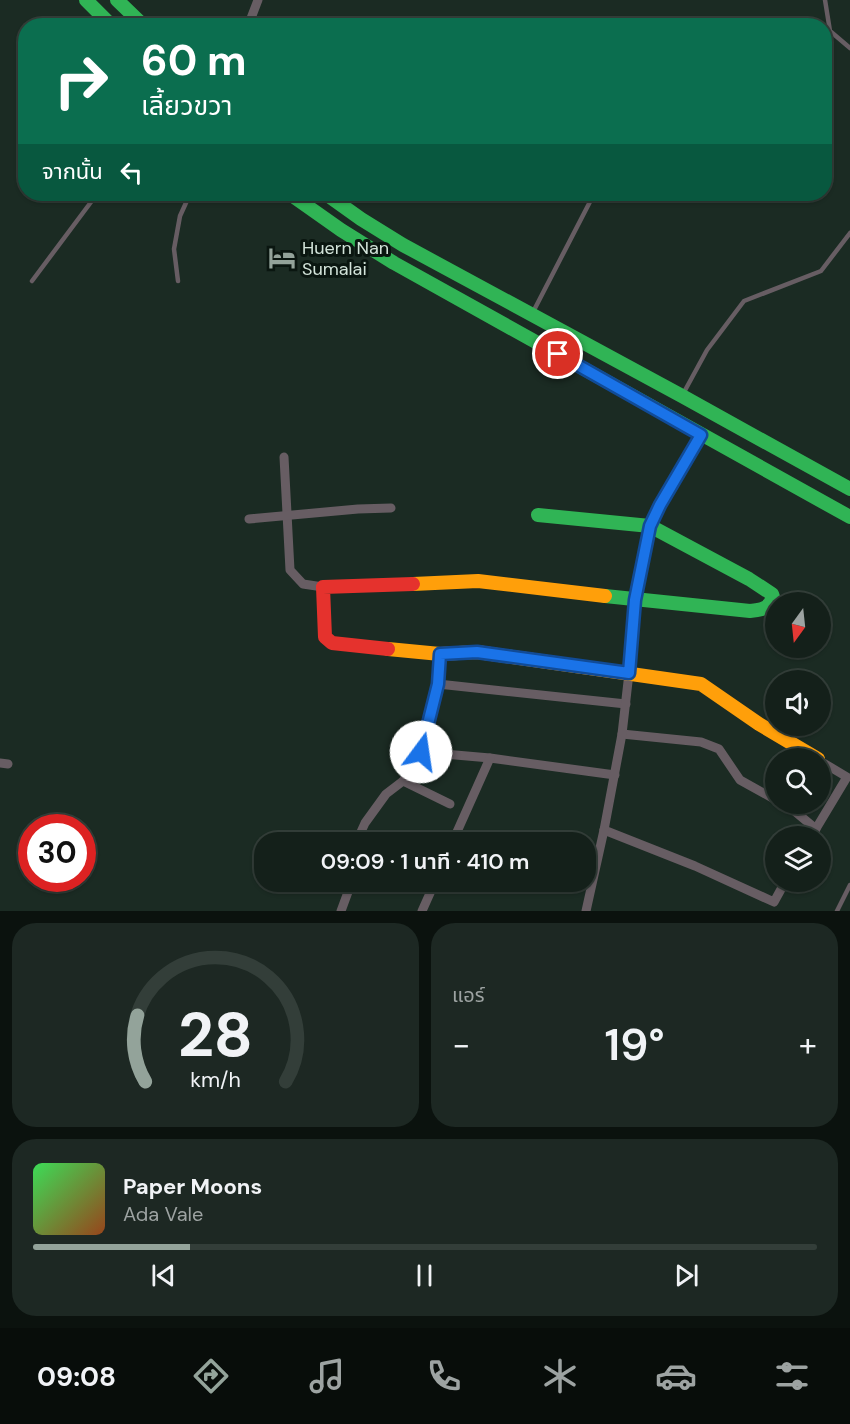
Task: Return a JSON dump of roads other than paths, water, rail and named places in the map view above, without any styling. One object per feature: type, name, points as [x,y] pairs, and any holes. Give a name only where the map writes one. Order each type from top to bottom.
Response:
[{"type":"main road","points":[[86,0],[104,18]]},
{"type":"main road","points":[[117,0],[136,18]]},
{"type":"main road","points":[[300,201],[372,249],[850,517]]},
{"type":"main road","points":[[336,201],[402,245],[850,489]]},
{"type":"main road","points":[[538,515],[650,526],[749,579],[772,594],[772,603],[764,610],[750,610],[635,600],[478,581],[323,587],[325,637],[332,643],[440,654],[477,652],[701,684],[799,748]]},
{"type":"street","points":[[251,18],[258,0]]},
{"type":"street","points":[[586,911],[622,734],[635,600],[650,526],[701,435]]},
{"type":"street","points":[[284,457],[290,570],[303,584],[323,587]]},
{"type":"street","points":[[249,519],[392,508]]},
{"type":"street","points":[[361,832],[386,794],[404,781],[421,752],[438,684],[440,654]]},
{"type":"street","points":[[438,684],[626,704]]},
{"type":"street","points":[[622,734],[701,742],[719,749],[740,780],[765,794]]},
{"type":"street","points":[[421,752],[490,758],[615,775]]},
{"type":"street","points":[[457,832],[490,758]]},
{"type":"street","points":[[831,767],[847,777],[831,804]]},
{"type":"street","points":[[404,781],[450,804]]},
{"type":"street","points":[[797,814],[808,826]]},
{"type":"street","points":[[604,830],[695,866],[774,902],[780,892]]},
{"type":"street","points":[[341,911],[348,892]]},
{"type":"street","points":[[422,911],[431,892]]},
{"type":"lane","points":[[825,0],[828,18]]},
{"type":"lane","points":[[832,33],[850,48]]},
{"type":"lane","points":[[32,281],[92,201]]},
{"type":"lane","points":[[178,281],[174,249],[180,216],[187,201]]},
{"type":"lane","points":[[531,315],[590,201]]},
{"type":"lane","points":[[682,396],[707,350],[744,301],[821,271],[850,233]]},
{"type":"lane","points":[[837,911],[850,885]]},
{"type":"place","name":"Huern Nan Sumalai","points":[[282,258]]}]
